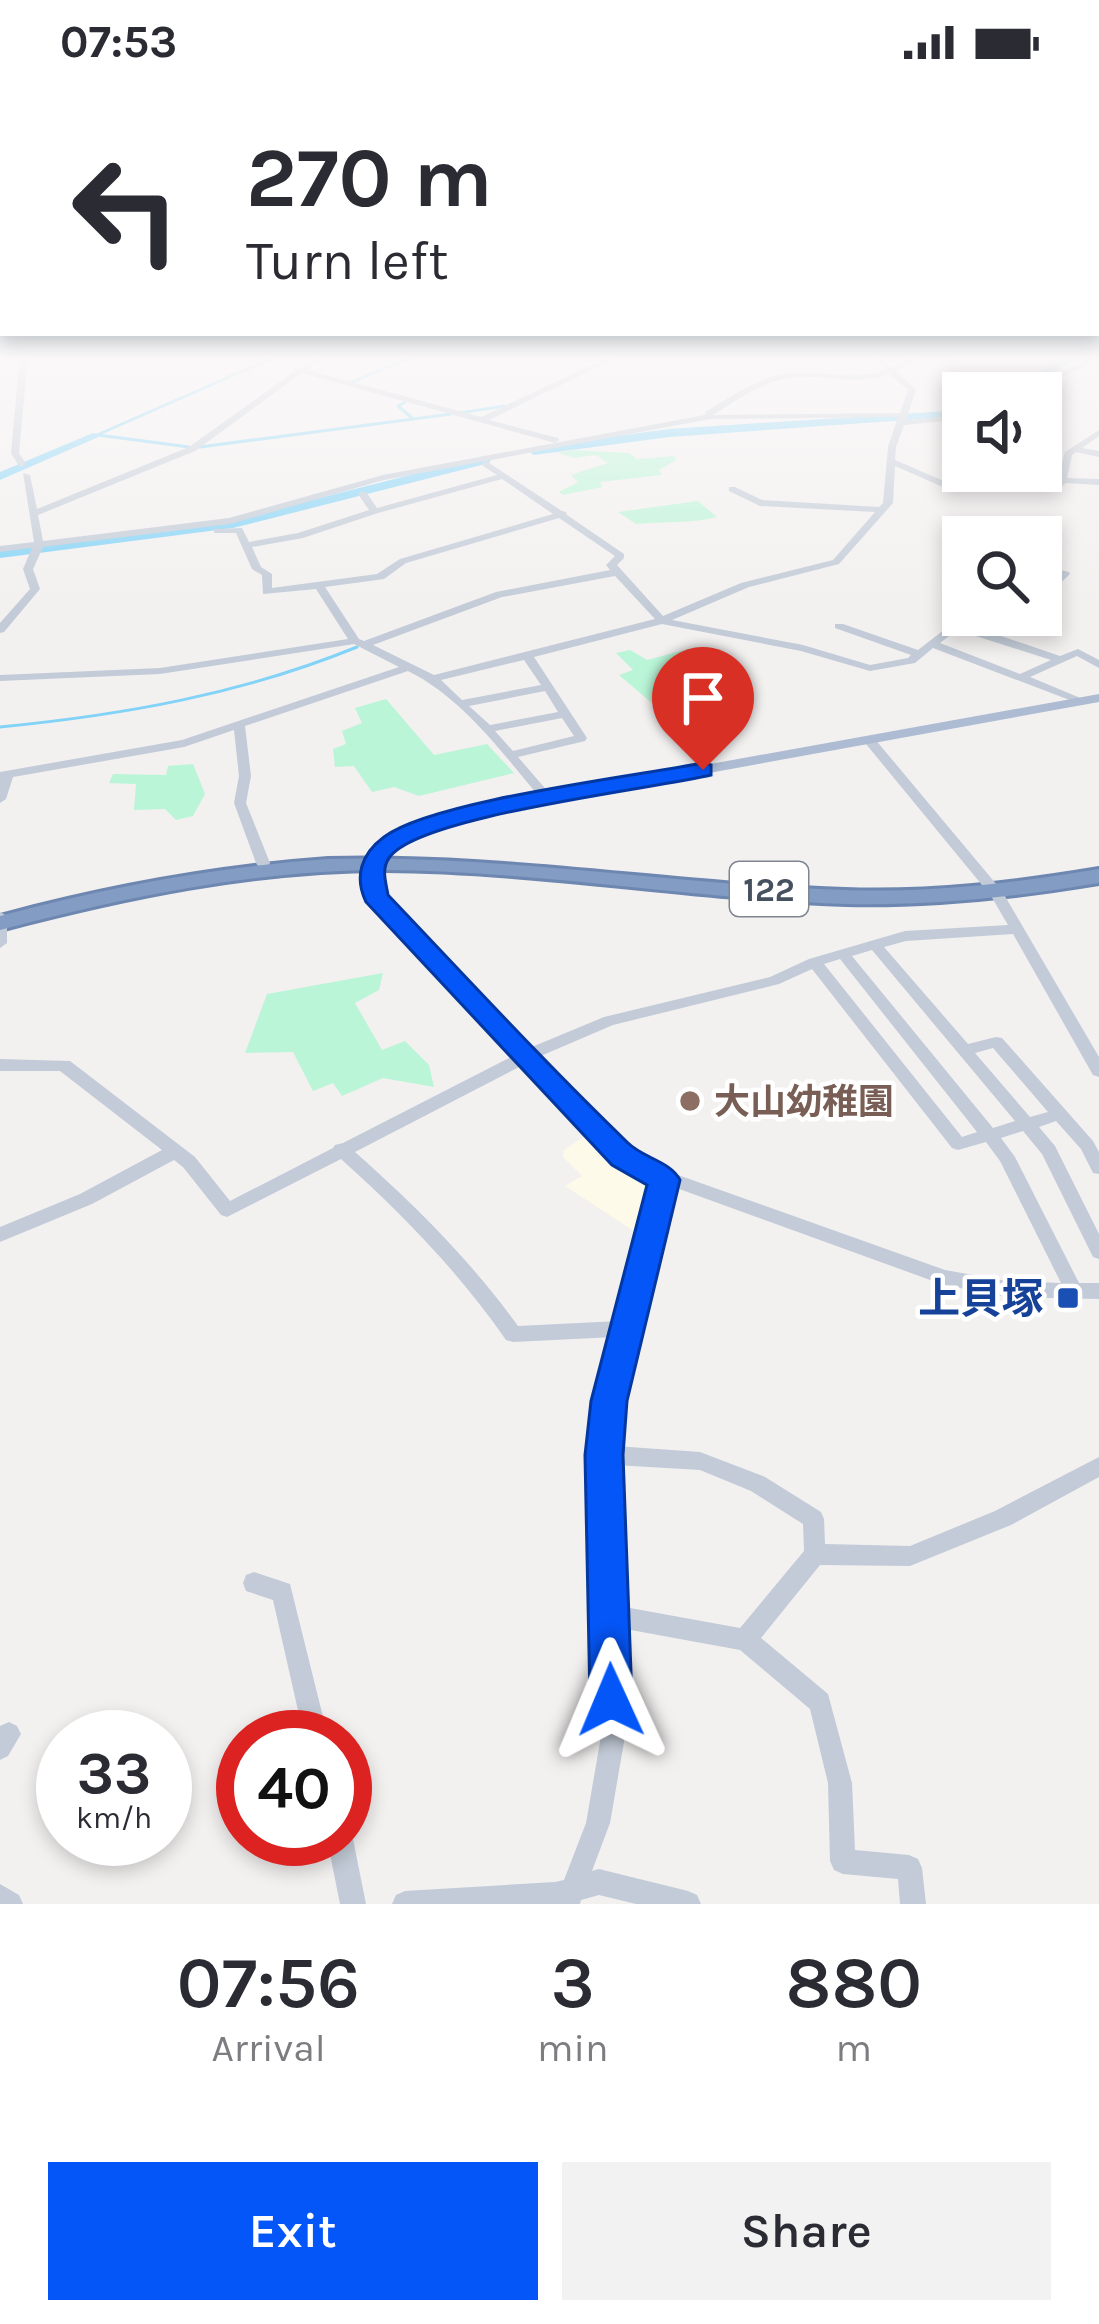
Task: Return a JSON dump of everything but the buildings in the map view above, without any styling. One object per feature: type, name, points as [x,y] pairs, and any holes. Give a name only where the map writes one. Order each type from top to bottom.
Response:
[{"type":"highway","name":"122","points":[[0,923],[193,879],[375,860]]},
{"type":"highway","name":"122","points":[[0,923],[160,876],[262,862],[496,860],[811,891],[994,890],[1099,872]]},
{"type":"main road","points":[[375,860],[412,831],[474,811],[1092,700]]},
{"type":"street","points":[[0,630],[34,589],[28,569],[38,549],[16,440]]},
{"type":"street","points":[[34,513],[204,440]]},
{"type":"street","points":[[556,440],[564,442]]},
{"type":"street","points":[[38,549],[230,521],[383,478],[580,440]]},
{"type":"street","points":[[433,680],[662,621],[745,586],[834,563],[883,510],[896,440]]},
{"type":"street","points":[[1062,480],[1068,454],[1089,440]]},
{"type":"street","points":[[1079,450],[1099,454]]},
{"type":"street","points":[[890,461],[942,484]]},
{"type":"street","points":[[486,464],[621,556],[610,565],[662,621],[785,644],[869,668],[911,661],[943,636]]},
{"type":"street","points":[[248,545],[300,536],[504,476]]},
{"type":"street","points":[[1062,484],[1099,482]]},
{"type":"street","points":[[732,489],[760,503],[883,510]]},
{"type":"street","points":[[362,494],[375,511]]},
{"type":"street","points":[[0,553],[236,529],[257,569],[267,574],[267,592],[380,577],[403,561],[563,514]]},
{"type":"street","points":[[615,551],[630,547]]},
{"type":"street","points":[[0,677],[160,671],[360,643],[486,598],[618,572]]},
{"type":"street","points":[[319,586],[339,611],[340,625],[360,643],[407,668]]},
{"type":"street","points":[[838,626],[919,654]]},
{"type":"street","points":[[990,636],[1062,660]]},
{"type":"street","points":[[932,644],[1092,700]]},
{"type":"street","points":[[1024,676],[1078,652],[1099,664]]},
{"type":"street","points":[[511,755],[580,738],[527,656]]},
{"type":"street","points":[[0,799],[4,776],[240,728],[407,668],[418,668],[487,729],[546,797]]},
{"type":"street","points":[[460,704],[550,687]]},
{"type":"street","points":[[487,729],[566,714]]},
{"type":"street","points":[[240,728],[245,776],[240,803],[262,862]]},
{"type":"street","points":[[870,741],[994,890],[1099,1072]]},
{"type":"street","points":[[375,860],[375,897],[623,1157],[664,1180],[944,1277],[1007,1289],[1099,1292]]},
{"type":"street","points":[[0,1065],[64,1065],[175,1152],[227,1210],[526,1058],[623,1016],[775,981],[814,962],[905,936],[1018,929]]},
{"type":"street","points":[[874,945],[1049,1150],[1099,1252]]},
{"type":"street","points":[[842,954],[990,1134],[1074,1291]]},
{"type":"street","points":[[814,962],[958,1144],[1061,1114]]},
{"type":"street","points":[[964,1050],[995,1042],[1061,1114],[1099,1168]]},
{"type":"street","points":[[341,1149],[407,1208],[481,1287],[513,1334],[625,1329]]},
{"type":"street","points":[[0,1235],[86,1199],[175,1152]]},
{"type":"street","points":[[571,1895],[598,1823],[610,1759],[604,1455],[625,1329],[664,1180]]},
{"type":"street","points":[[604,1455],[700,1461],[758,1484],[813,1519],[815,1554],[745,1640]]},
{"type":"street","points":[[815,1554],[910,1556],[1003,1519],[1099,1466]]},
{"type":"street","points":[[254,1583],[282,1592],[310,1710]]},
{"type":"street","points":[[609,1615],[745,1640],[820,1702],[840,1783],[843,1861],[909,1868],[913,1904]]},
{"type":"street","points":[[345,1866],[353,1904]]},
{"type":"street","points":[[405,1904],[571,1895],[599,1882],[688,1904]]},
{"type":"street","points":[[0,1897],[10,1904]]},
{"type":"shaded area","points":[[588,1134],[608,1158],[645,1181],[650,1191],[640,1235],[565,1186],[582,1176],[563,1157],[564,1150]]},
{"type":"green space","points":[[557,453],[629,453],[637,459],[674,456],[676,460],[659,470],[662,475],[600,482],[602,487],[563,495],[559,492],[578,482],[571,475],[608,463],[596,455],[575,458]]},
{"type":"green space","points":[[698,501],[717,517],[636,524],[618,512]]},
{"type":"green space","points":[[696,647],[712,660],[683,667],[688,676],[680,680],[693,693],[653,704],[619,675],[633,670],[616,653],[630,650],[647,660]]},
{"type":"green space","points":[[386,699],[434,755],[487,744],[514,773],[419,796],[394,787],[372,792],[354,766],[335,767],[333,749],[346,744],[342,731],[362,723],[355,708]]},
{"type":"green space","points":[[193,764],[205,794],[193,816],[176,820],[165,809],[134,810],[136,784],[109,783],[113,774],[166,775],[168,766]]},
{"type":"green space","points":[[383,973],[379,990],[355,1003],[382,1050],[405,1041],[429,1065],[434,1087],[383,1078],[342,1096],[333,1083],[313,1091],[293,1052],[245,1053],[267,994]]},
{"type":"waterway","points":[[0,476],[85,440]]},
{"type":"waterway","points":[[135,440],[189,447]]},
{"type":"waterway","points":[[200,447],[254,440]]},
{"type":"waterway","points":[[534,451],[617,440]]},
{"type":"waterway","points":[[0,554],[233,524],[485,460]]},
{"type":"waterway","points":[[0,727],[182,700],[270,678],[357,647]]},
{"type":"place","name":"大山幼稚園","points":[[690,1101]]},
{"type":"place","name":"上貝塚","points":[[1068,1298]]},
{"type":"route","points":[[611,1700],[604,1455],[609,1401],[664,1180],[623,1157],[526,1058],[375,897],[371,873],[377,856],[396,839],[448,819],[500,805],[703,770]]}]
